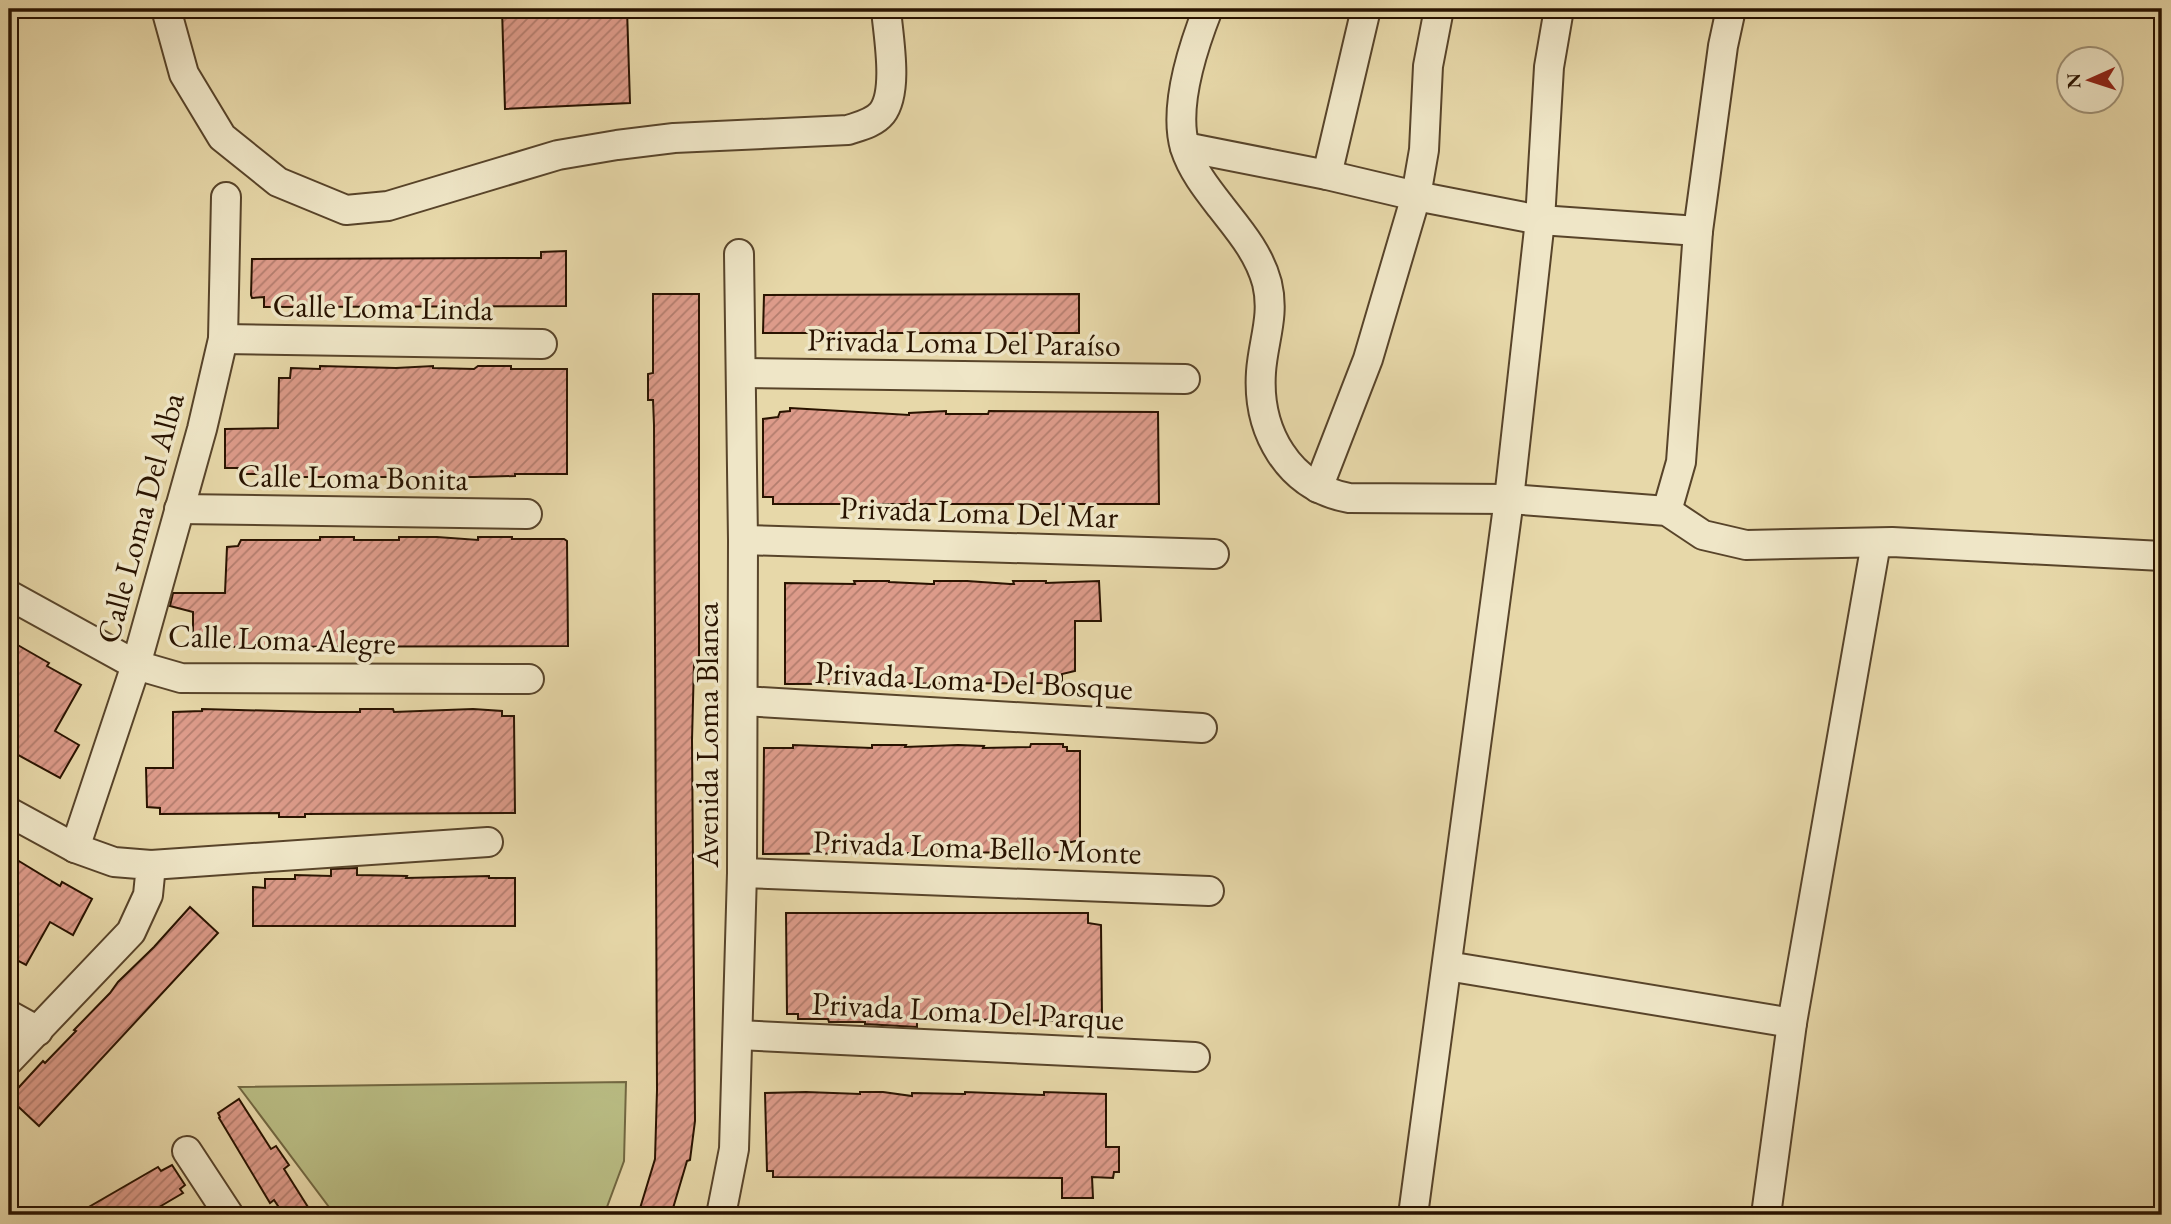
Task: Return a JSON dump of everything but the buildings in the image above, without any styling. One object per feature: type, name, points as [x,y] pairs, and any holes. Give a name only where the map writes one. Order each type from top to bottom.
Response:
[{"type":"street","points":[[166,9],[184,74],[222,137],[278,182],[346,210],[388,206],[558,155],[593,149],[674,138],[848,130],[872,122],[883,112],[891,76],[886,9]]},
{"type":"street","points":[[1208,9],[1197,36],[1186,82],[1183,118],[1185,147],[1195,171],[1258,258],[1268,285],[1270,308],[1261,370],[1260,398],[1264,420],[1276,448],[1292,467],[1318,488],[1329,494],[1349,498],[1509,499],[1667,511],[1703,535],[1746,545],[1892,542],[2162,556]]},
{"type":"street","points":[[1327,175],[1366,9]]},
{"type":"street","points":[[1318,488],[1368,359],[1416,196],[1424,150],[1428,66],[1439,9]]},
{"type":"street","points":[[1413,1215],[1509,499],[1540,220],[1549,67],[1559,9]]},
{"type":"street","points":[[1667,511],[1681,462],[1698,231],[1723,46],[1731,9]]},
{"type":"street","points":[[1185,147],[1540,220],[1698,231]]},
{"type":"street","name":"Calle Loma Del Alba","points":[[75,848],[136,665],[202,429],[223,339],[226,197]]},
{"type":"street","name":"Avenida Loma Blanca","points":[[721,1215],[734,1149],[742,873],[743,540],[739,254]]},
{"type":"street","name":"Calle Loma Linda","points":[[223,339],[542,344]]},
{"type":"street","name":"Privada Loma Del Paraíso","points":[[742,373],[1185,379]]},
{"type":"street","name":"Calle Loma Bonita","points":[[179,509],[527,514]]},
{"type":"street","name":"Privada Loma Del Mar","points":[[743,540],[1214,554]]},
{"type":"street","points":[[1766,1215],[1792,1023],[1876,543]]},
{"type":"street","name":"Calle Loma Alegre","points":[[9,595],[136,665],[181,678],[529,679]]},
{"type":"street","name":"Privada Loma Del Bosque","points":[[743,701],[1202,728]]},
{"type":"street","points":[[9,812],[75,848],[114,862],[151,865],[488,842]]},
{"type":"street","points":[[9,1059],[131,932],[148,895],[151,865]]},
{"type":"street","name":"Privada Loma Bello Monte","points":[[742,873],[1209,891]]},
{"type":"street","points":[[1447,966],[1792,1023]]},
{"type":"street","points":[[9,1015],[38,1031]]},
{"type":"street","name":"Privada Loma Del Parque","points":[[738,1035],[1195,1057]]},
{"type":"street","points":[[187,1151],[226,1214]]},
{"type":"green space","points":[[626,1082],[624,1161],[604,1215],[335,1215],[239,1087]]}]
